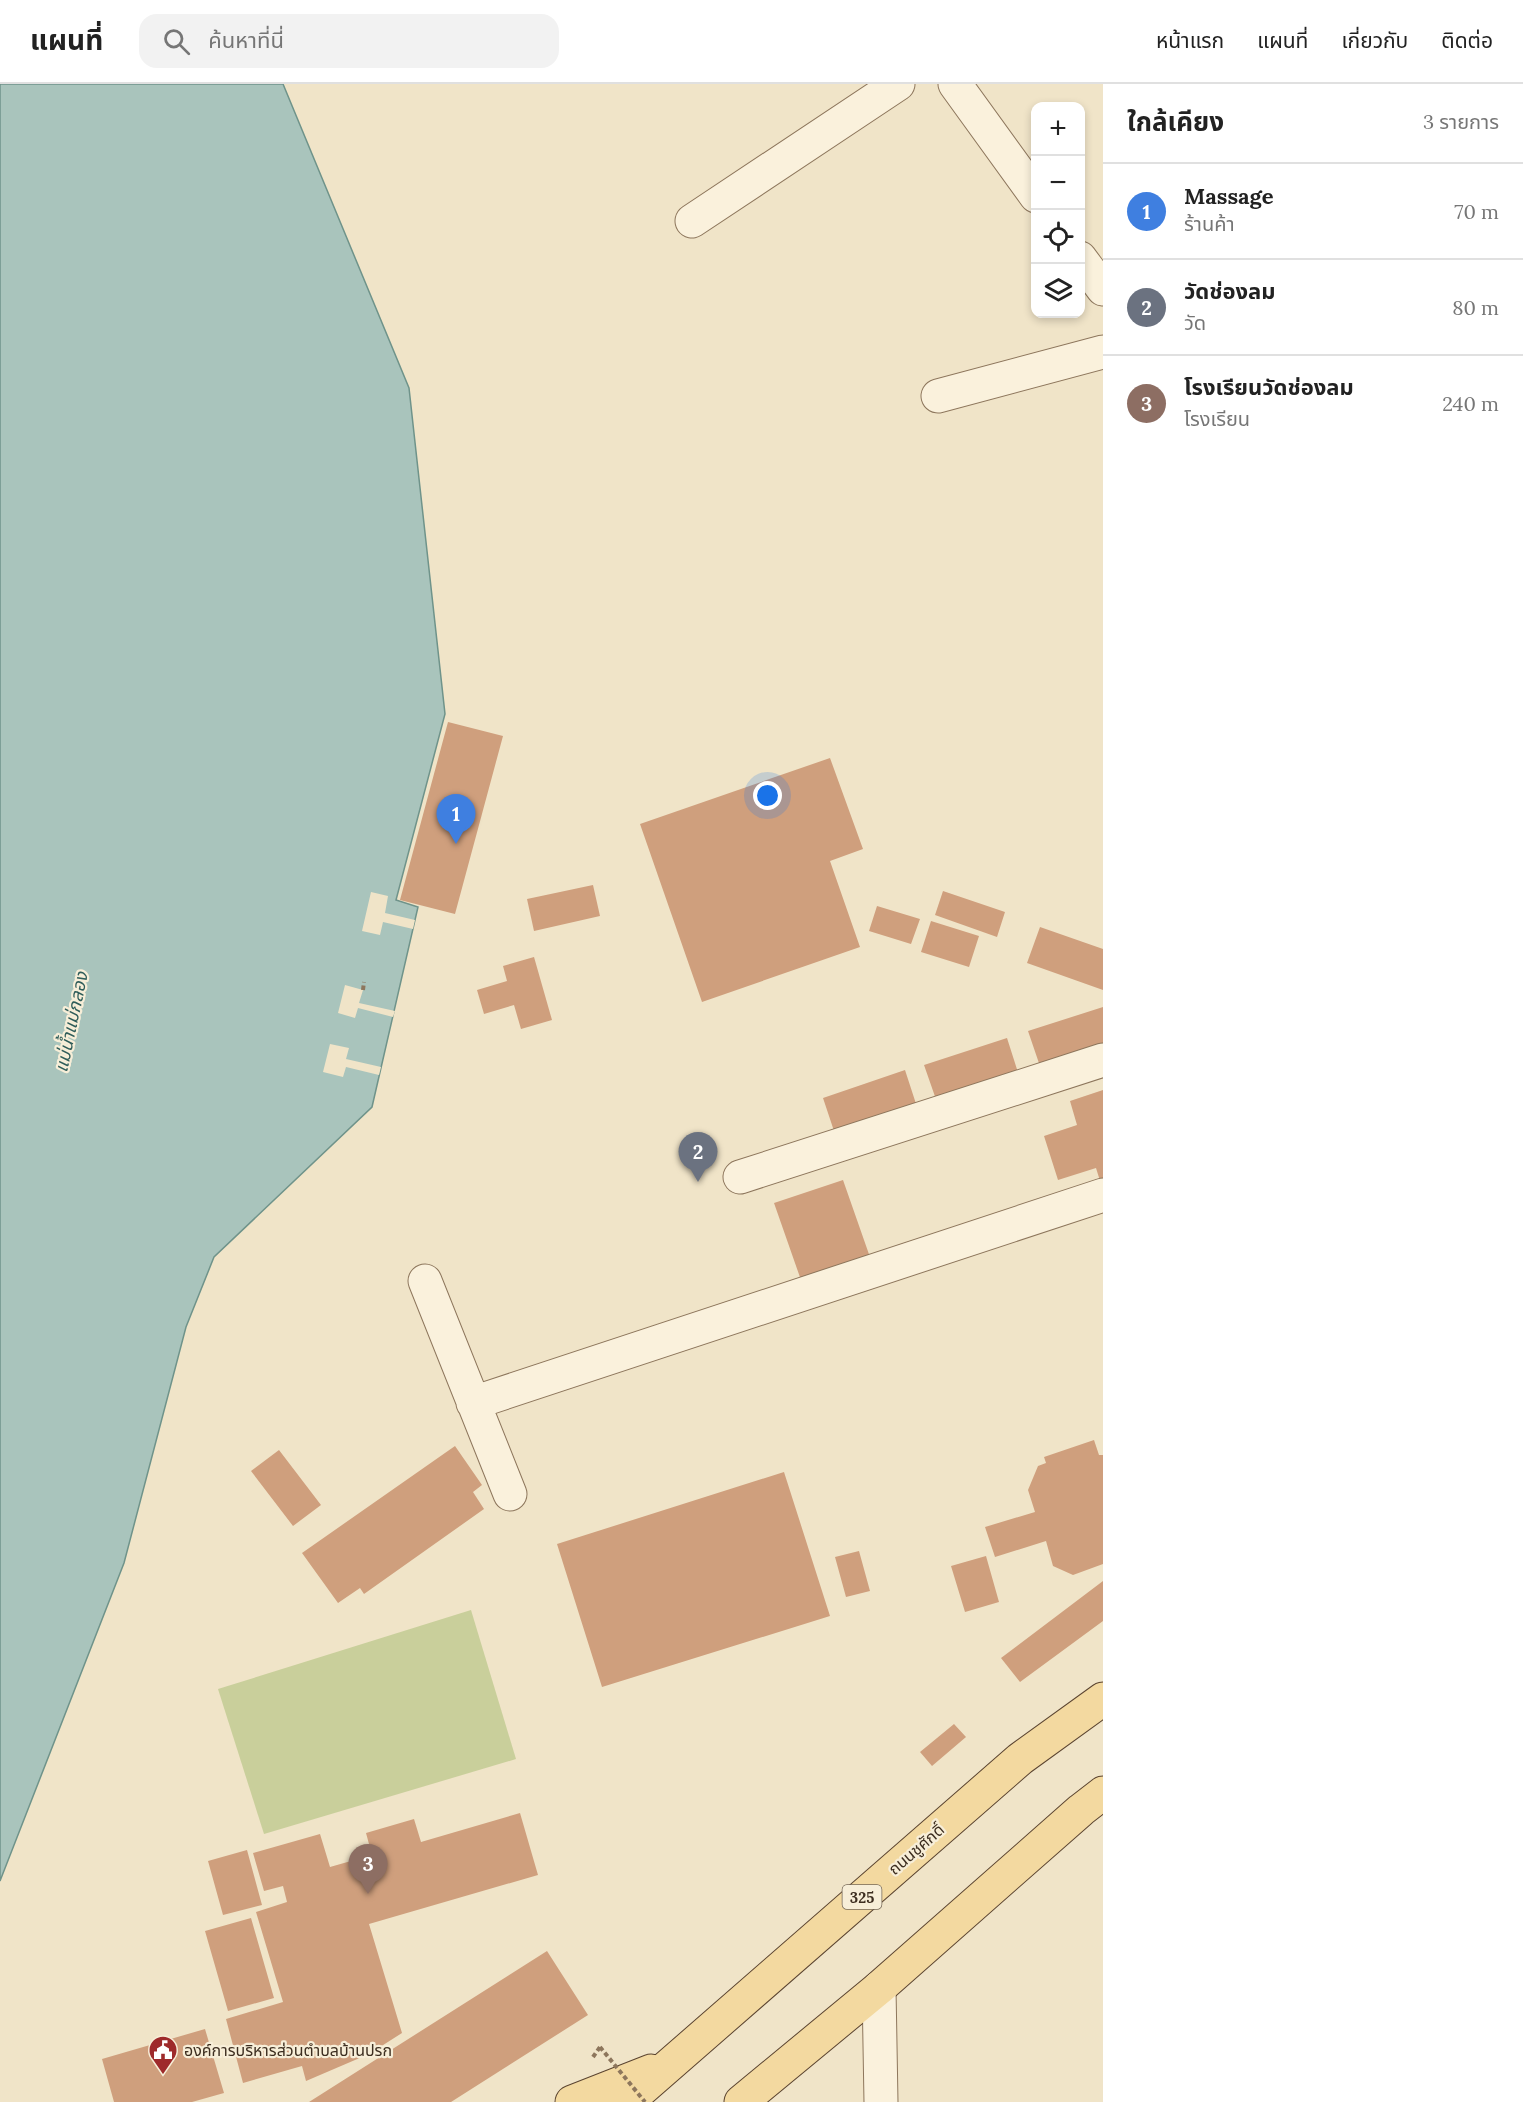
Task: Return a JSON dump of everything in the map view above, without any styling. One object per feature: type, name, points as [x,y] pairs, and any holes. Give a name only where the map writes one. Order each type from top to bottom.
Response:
[{"type":"main road","name":"ถนนชูศักดิ์","points":[[627,2102],[1020,1759],[1103,1699]]},
{"type":"main road","points":[[741,2102],[879,1988],[1103,1793]]},
{"type":"main road","points":[[572,2102],[674,2061]]},
{"type":"street","points":[[692,221],[898,84]]},
{"type":"street","points":[[955,84],[1031,190]]},
{"type":"street","points":[[1084,264],[1103,290]]},
{"type":"street","points":[[938,396],[1103,352]]},
{"type":"street","points":[[740,1177],[1103,1060]]},
{"type":"street","points":[[473,1403],[1103,1195]]},
{"type":"street","points":[[425,1281],[510,1494]]},
{"type":"street","points":[[879,1988],[881,2102]]},
{"type":"path","points":[[363,990],[364,982]]},
{"type":"path","points":[[600,2047],[645,2102]]},
{"type":"green space","points":[[471,1610],[516,1759],[264,1834],[218,1689]]},
{"type":"water","name":"แม่น้ำแม่กลอง","points":[[0,84],[283,84],[409,388],[445,714],[396,900],[418,907],[372,1107],[214,1257],[186,1327],[124,1563],[0,1881]]},
{"type":"pier","points":[[371,892],[388,896],[385,913],[415,920],[413,929],[383,922],[380,935],[362,931]]},
{"type":"pier","points":[[345,985],[363,990],[359,1003],[395,1011],[393,1017],[358,1008],[355,1018],[338,1013]]},
{"type":"pier","points":[[330,1044],[349,1048],[346,1059],[381,1067],[379,1075],[346,1067],[343,1077],[323,1072]]},
{"type":"building","points":[[448,722],[503,736],[455,914],[400,900]]},
{"type":"building","points":[[830,758],[863,849],[830,861],[860,947],[702,1002],[640,824]]},
{"type":"building","points":[[593,885],[600,916],[534,931],[527,899]]},
{"type":"building","points":[[943,891],[1005,912],[997,937],[935,915]]},
{"type":"building","points":[[877,906],[920,919],[911,944],[869,931]]},
{"type":"building","points":[[931,921],[979,936],[969,967],[921,952]]},
{"type":"building","points":[[1040,927],[1103,949],[1103,990],[1027,963]]},
{"type":"building","points":[[534,957],[552,1020],[521,1029],[514,1005],[484,1014],[477,990],[507,981],[503,966]]},
{"type":"building","points":[[1103,1007],[1103,1052],[1042,1072],[1028,1031]]},
{"type":"building","points":[[1007,1038],[1021,1082],[939,1108],[924,1065]]},
{"type":"building","points":[[905,1070],[919,1113],[837,1140],[823,1098]]},
{"type":"building","points":[[1103,1090],[1103,1183],[1101,1184],[1096,1168],[1058,1180],[1044,1136],[1077,1125],[1070,1101]]},
{"type":"building","points":[[843,1180],[871,1260],[802,1283],[774,1203]]},
{"type":"building","points":[[1094,1440],[1099,1455],[1103,1455],[1103,1564],[1073,1575],[1053,1566],[1046,1541],[995,1557],[985,1527],[1035,1512],[1028,1490],[1038,1466],[1046,1463],[1044,1457]]},
{"type":"building","points":[[455,1446],[482,1485],[473,1492],[484,1509],[364,1594],[360,1588],[338,1603],[302,1553]]},
{"type":"building","points":[[279,1450],[321,1505],[293,1526],[251,1471]]},
{"type":"building","points":[[784,1472],[830,1616],[602,1687],[557,1544]]},
{"type":"building","points":[[859,1551],[870,1591],[846,1597],[835,1557]]},
{"type":"building","points":[[986,1556],[999,1602],[965,1612],[951,1566]]},
{"type":"building","points":[[1103,1581],[1103,1621],[1020,1682],[1001,1658]]},
{"type":"building","points":[[954,1724],[966,1737],[932,1766],[920,1752]]},
{"type":"building","points":[[520,1813],[538,1875],[369,1924],[402,2033],[369,2054],[306,2081],[302,2066],[243,2083],[226,2019],[283,2002],[256,1912],[287,1902],[283,1886],[264,1891],[253,1853],[320,1834],[330,1867],[372,1855],[366,1833],[414,1819],[421,1842]]},
{"type":"building","points":[[247,1850],[262,1905],[223,1915],[208,1861]]},
{"type":"building","points":[[251,1918],[274,1998],[228,2011],[205,1931]]},
{"type":"building","points":[[547,1951],[588,2015],[451,2102],[309,2102]]},
{"type":"building","name":"องค์การบริหารส่วนตำบลบ้านปรก","points":[[205,2029],[224,2093],[192,2102],[114,2102],[102,2059]]},
{"type":"place","name":"Massage","points":[[456,844]]},
{"type":"place","name":"วัดช่องลม","points":[[698,1182]]},
{"type":"place","name":"โรงเรียนวัดช่องลม","points":[[368,1894]]},
{"type":"place","name":"องค์การบริหารส่วนตำบลบ้านปรก","points":[[163,2076]]}]
